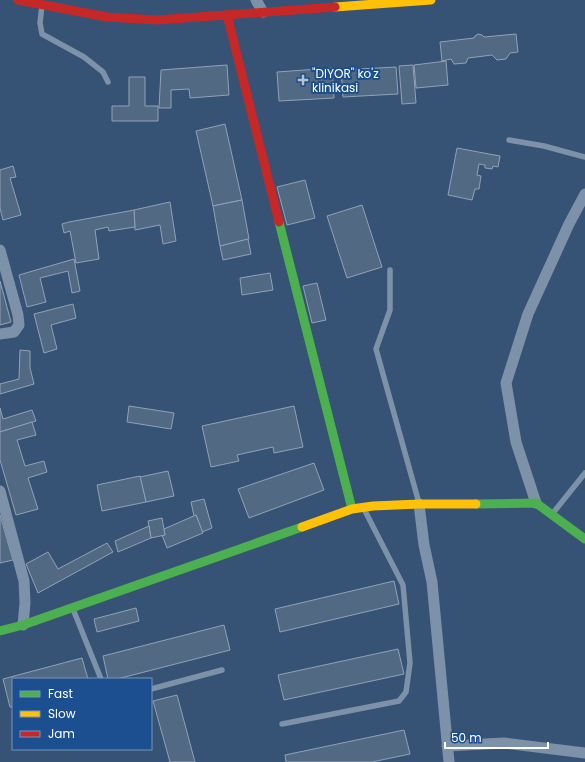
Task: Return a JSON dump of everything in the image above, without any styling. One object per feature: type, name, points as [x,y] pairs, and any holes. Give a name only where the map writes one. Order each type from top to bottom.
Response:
[{"type":"street","points":[[18,0],[107,17],[157,20],[431,0]]},
{"type":"street","points":[[256,0],[263,12]]},
{"type":"street","points":[[227,15],[352,509]]},
{"type":"street","points":[[585,194],[568,224],[528,314],[506,383],[516,442],[536,503],[585,539]]},
{"type":"street","points":[[0,250],[18,314],[19,325],[14,332],[0,334]]},
{"type":"street","points":[[0,491],[24,581],[25,603],[23,624]]},
{"type":"street","points":[[0,631],[352,509],[419,504],[536,503]]},
{"type":"street","points":[[419,504],[424,545],[432,582],[449,762]]},
{"type":"street","points":[[447,746],[504,743],[585,753]]},
{"type":"lane","points":[[42,5],[40,23],[42,34],[84,57],[103,72],[108,82]]},
{"type":"lane","points":[[508,140],[544,146],[585,157]]},
{"type":"lane","points":[[390,270],[390,310],[376,349],[419,504]]},
{"type":"lane","points":[[551,514],[585,473]]},
{"type":"lane","points":[[282,724],[399,701],[406,692],[410,663],[402,585],[364,508]]},
{"type":"lane","points":[[72,607],[101,678]]},
{"type":"lane","points":[[152,689],[222,670]]},
{"type":"building","points":[[478,34],[484,37],[516,34],[518,52],[510,53],[506,59],[497,60],[492,55],[468,58],[466,63],[454,64],[451,59],[442,61],[440,42],[474,38]]},
{"type":"building","points":[[446,61],[448,85],[416,88],[414,65]]},
{"type":"building","points":[[227,65],[229,95],[190,98],[189,89],[171,90],[171,108],[159,108],[161,70]]},
{"type":"building","points":[[413,65],[416,103],[402,104],[399,66]]},
{"type":"building","points":[[396,67],[398,94],[343,97],[341,70]]},
{"type":"building","points":[[332,68],[334,98],[279,101],[277,72]]},
{"type":"building","points":[[129,77],[145,77],[145,106],[158,106],[158,121],[112,121],[112,106],[129,106]]},
{"type":"building","points":[[225,124],[242,200],[213,206],[196,131]]},
{"type":"building","points":[[457,148],[500,156],[498,167],[493,166],[492,169],[485,168],[485,165],[479,164],[477,175],[481,176],[479,189],[475,189],[472,200],[448,195]]},
{"type":"building","points":[[13,166],[16,177],[10,178],[21,215],[3,220],[0,208],[0,170]]},
{"type":"building","points":[[305,180],[315,218],[287,225],[277,187]]},
{"type":"building","points":[[242,200],[249,239],[220,246],[213,206]]},
{"type":"building","points":[[170,202],[176,241],[163,244],[160,225],[135,230],[134,210]]},
{"type":"building","points":[[362,205],[382,267],[347,278],[327,216]]},
{"type":"building","points":[[134,210],[135,227],[109,231],[108,227],[95,230],[99,259],[76,263],[70,231],[64,233],[62,224]]},
{"type":"building","points":[[248,239],[251,254],[223,260],[220,246]]},
{"type":"building","points":[[74,259],[80,291],[72,293],[68,271],[40,278],[46,302],[27,307],[19,275]]},
{"type":"building","points":[[270,273],[273,290],[242,295],[240,278]]},
{"type":"building","points":[[0,281],[11,322],[0,325]]},
{"type":"building","points":[[317,283],[326,320],[312,323],[303,286]]},
{"type":"building","points":[[73,304],[76,318],[51,325],[57,349],[44,353],[34,314]]},
{"type":"building","points":[[20,350],[30,351],[30,368],[34,384],[0,394],[0,384],[19,379]]},
{"type":"building","points":[[129,406],[174,413],[171,429],[127,422]]},
{"type":"building","points":[[294,406],[303,447],[274,453],[273,447],[237,455],[239,461],[211,467],[202,426]]},
{"type":"building","points":[[0,408],[3,419],[32,410],[36,421],[0,432]]},
{"type":"building","points":[[32,422],[36,435],[17,440],[25,466],[44,461],[47,472],[28,478],[38,509],[16,515],[0,460],[0,432]]},
{"type":"building","points":[[314,463],[324,490],[249,518],[238,489]]},
{"type":"building","points":[[168,471],[174,496],[146,502],[140,477]]},
{"type":"building","points":[[140,476],[146,502],[102,511],[97,485]]},
{"type":"building","points":[[204,499],[212,528],[202,532],[196,515],[194,516],[191,502]]},
{"type":"building","points":[[0,515],[13,560],[0,563]]},
{"type":"building","points":[[196,515],[203,533],[167,548],[162,535],[165,535],[164,529]]},
{"type":"building","points":[[162,518],[165,535],[151,538],[148,521]]},
{"type":"building","points":[[149,526],[151,538],[118,552],[115,541]]},
{"type":"building","points":[[107,543],[113,552],[38,593],[26,564],[48,552],[58,569]]},
{"type":"building","points":[[394,581],[399,604],[280,632],[275,609]]},
{"type":"building","points":[[136,608],[139,621],[97,632],[94,619]]},
{"type":"building","points":[[224,625],[230,650],[121,678],[108,678],[103,656]]},
{"type":"building","points":[[398,649],[404,674],[284,700],[278,675]]},
{"type":"building","points":[[82,658],[88,678],[12,678],[12,707],[10,707],[3,679]]},
{"type":"building","points":[[177,695],[195,762],[170,762],[153,701]]},
{"type":"building","points":[[404,730],[410,754],[372,762],[286,762],[285,755]]},
{"type":"traffic: fast","points":[[279,222],[352,509]]},
{"type":"traffic: fast","points":[[476,504],[536,503],[585,539]]},
{"type":"traffic: fast","points":[[0,631],[23,625],[302,527]]},
{"type":"traffic: slow","points":[[335,7],[431,0]]},
{"type":"traffic: slow","points":[[302,527],[352,509],[373,506],[476,504]]},
{"type":"traffic: jam","points":[[18,0],[107,17],[157,20],[335,7]]},
{"type":"traffic: jam","points":[[227,15],[279,222]]},
{"type":"place","name":"\"DIYOR\" ko'z klinikasi","points":[[303,80]]}]
